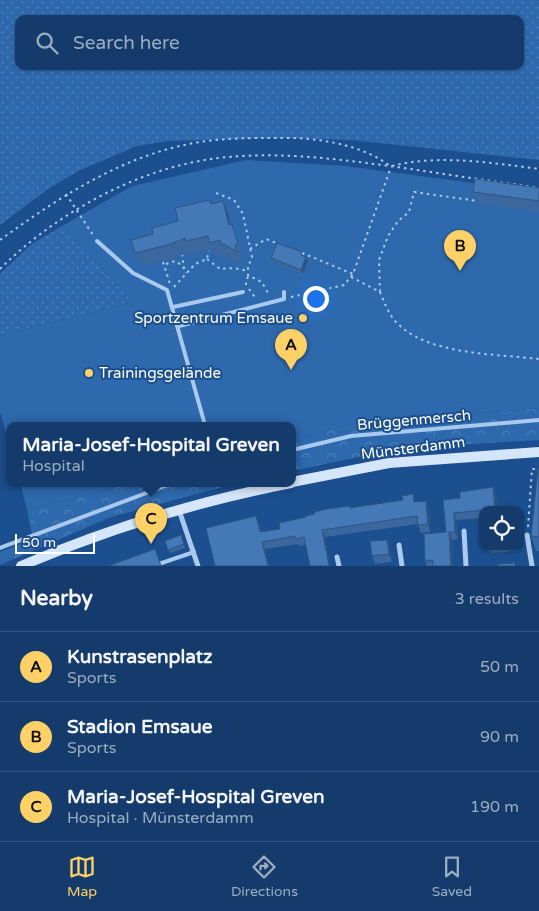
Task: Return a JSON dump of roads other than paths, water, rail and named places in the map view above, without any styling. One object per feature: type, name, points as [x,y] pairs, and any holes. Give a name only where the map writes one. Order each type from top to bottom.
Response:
[{"type":"main road","name":"Münsterdamm","points":[[296,482],[389,463],[539,452]]},
{"type":"main road","name":"Münsterdamm","points":[[21,566],[86,540],[179,510],[275,487]]},
{"type":"street","points":[[179,510],[198,566]]},
{"type":"street","points":[[464,531],[466,566]]},
{"type":"street","points":[[528,535],[532,566]]},
{"type":"street","points":[[399,545],[402,566]]},
{"type":"street","points":[[337,557],[339,566]]},
{"type":"lane","points":[[97,241],[133,273],[168,290],[204,422]]},
{"type":"lane","points":[[173,307],[243,292]]},
{"type":"lane","points":[[179,326],[284,299],[284,292]]},
{"type":"lane","name":"Brüggenmersch","points":[[296,449],[351,436],[539,420]]},
{"type":"lane","points":[[0,548],[163,487]]},
{"type":"lane","points":[[153,566],[194,552]]},
{"type":"place","name":"Stadion Emsaue","points":[[460,271]]},
{"type":"place","name":"Sportzentrum Emsaue","points":[[303,318]]},
{"type":"place","name":"Kunstrasenplatz","points":[[291,370]]},
{"type":"place","name":"Trainingsgelände","points":[[89,373]]},
{"type":"place","name":"Maria-Josef-Hospital Greven","points":[[151,544]]}]
